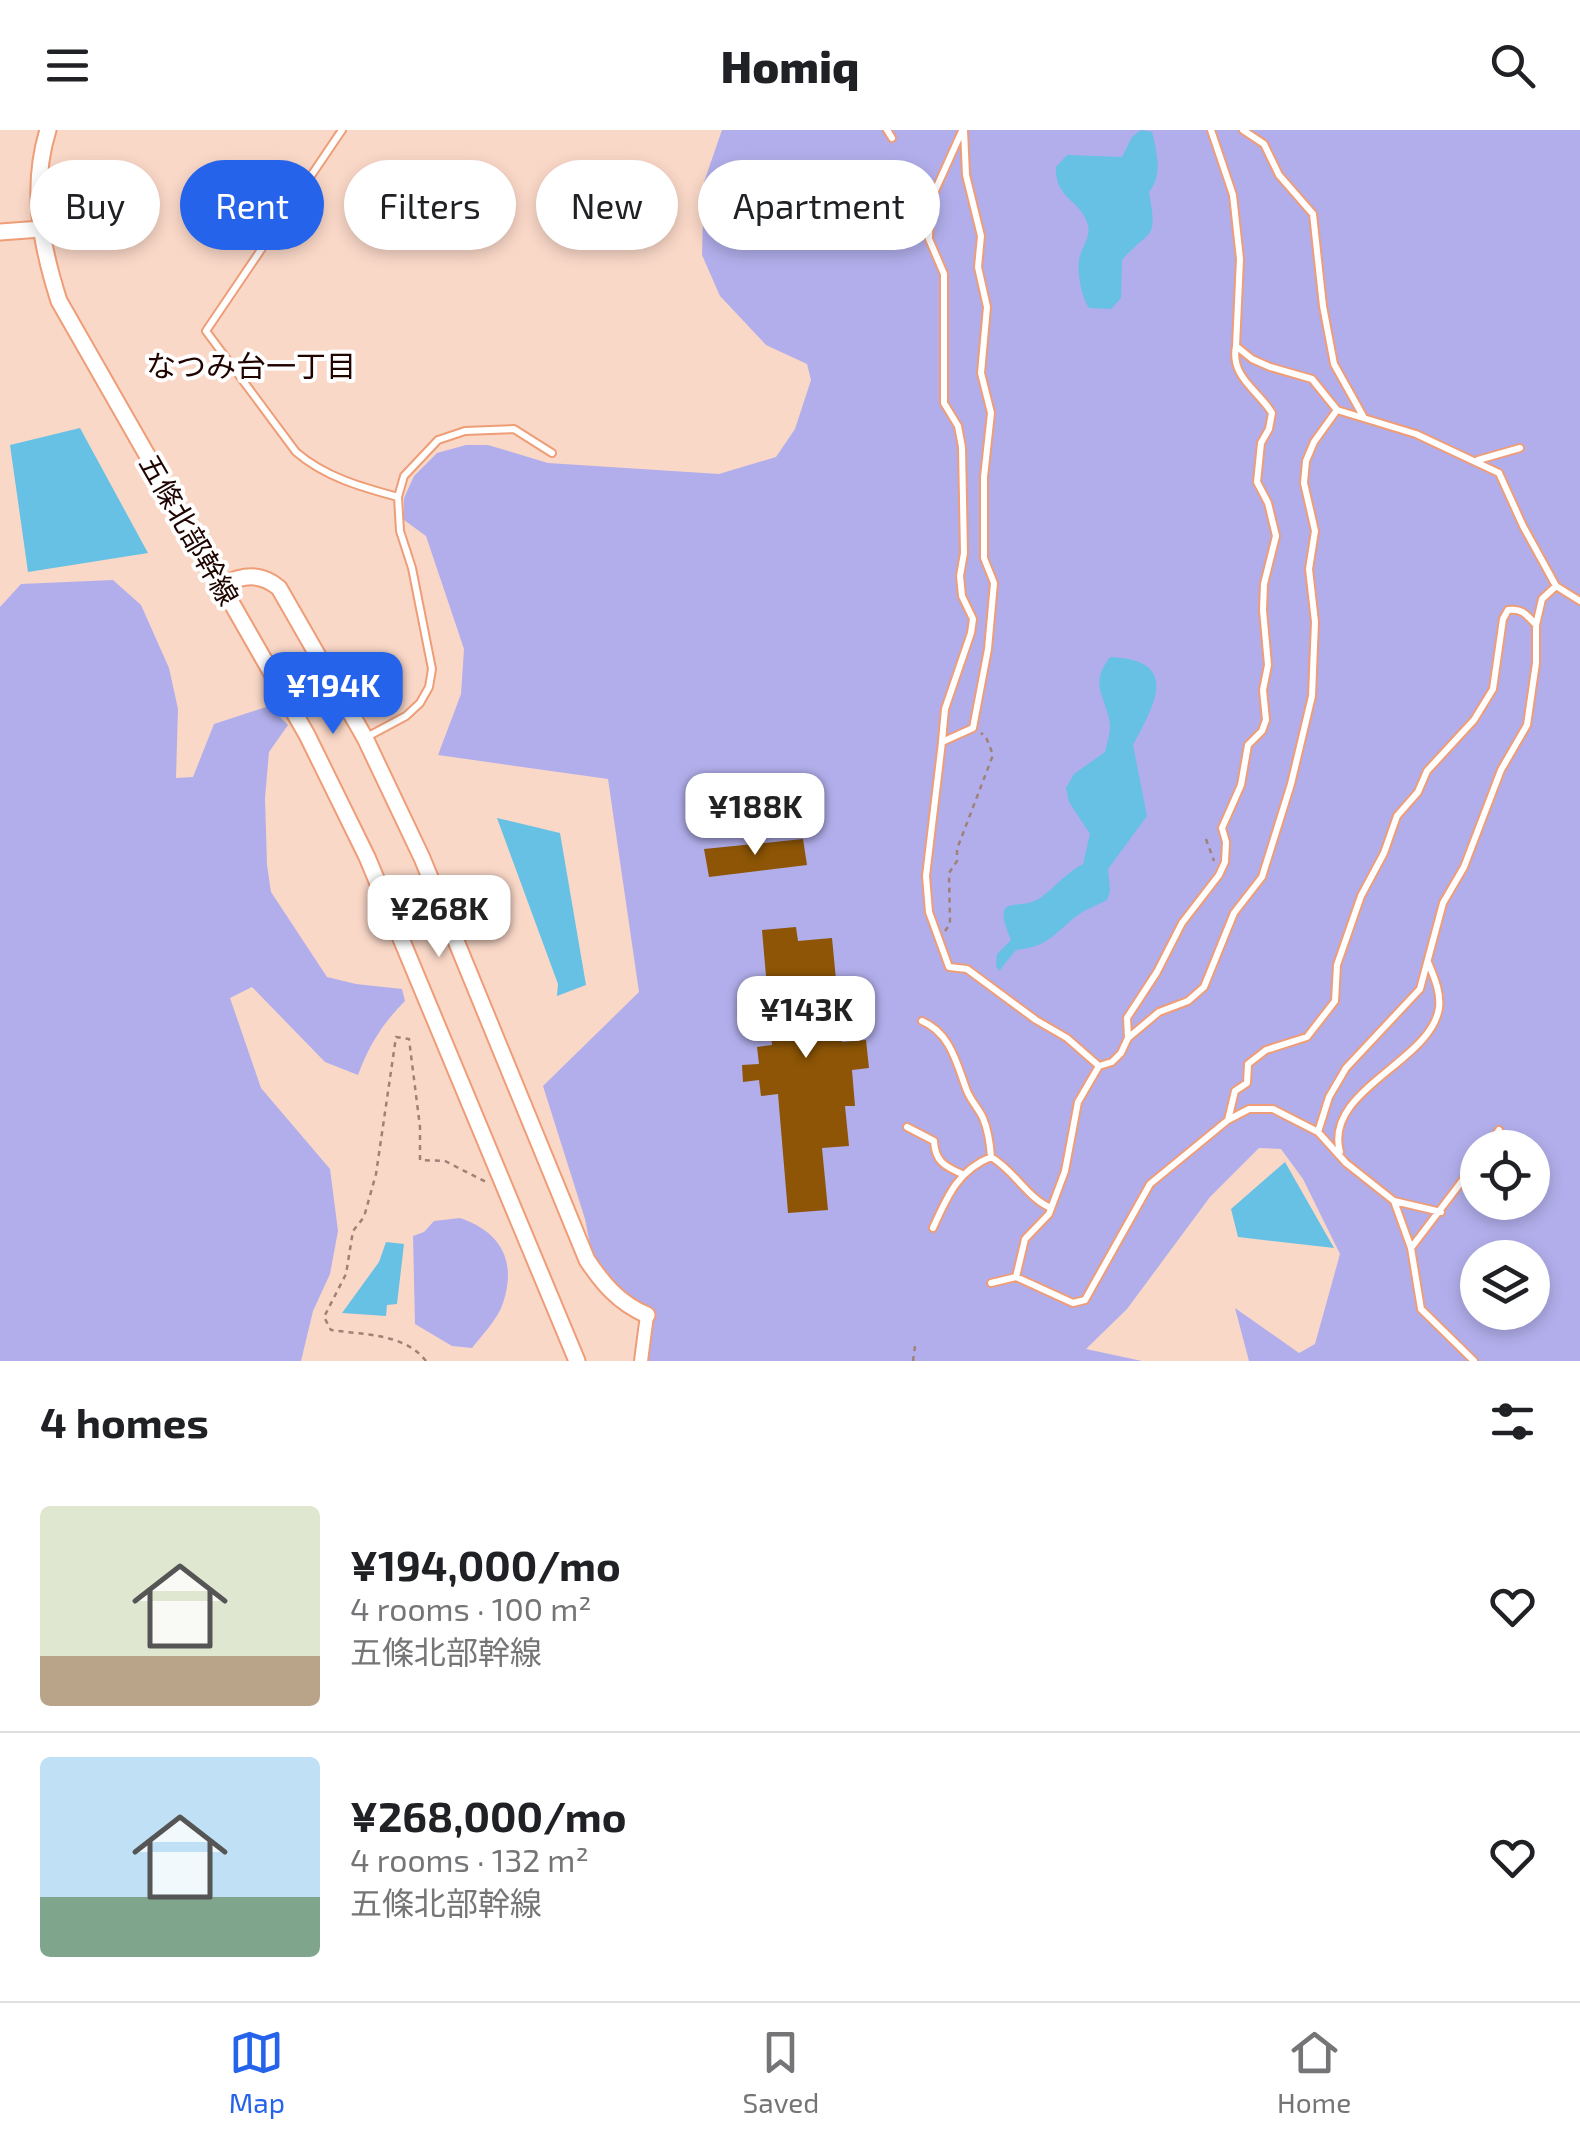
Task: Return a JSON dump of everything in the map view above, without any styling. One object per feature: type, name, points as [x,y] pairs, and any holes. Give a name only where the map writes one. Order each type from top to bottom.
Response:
[{"type":"street","name":"五條北部幹線","points":[[43,160],[48,130]]},
{"type":"street","points":[[0,232],[30,230]]},
{"type":"street","name":"五條北部幹線","points":[[44,250],[50,276],[72,328],[307,736],[367,857],[576,1361]]},
{"type":"street","points":[[221,585],[252,576],[267,578],[279,588],[365,738],[422,858],[587,1260],[602,1284],[647,1315],[641,1361]]},
{"type":"lane","points":[[342,130],[206,331],[296,452],[313,467],[357,486],[398,497]]},
{"type":"lane","points":[[940,181],[964,130]]},
{"type":"lane","points":[[942,742],[972,728],[988,649],[994,583],[984,558],[984,476],[992,413],[981,373],[987,306],[978,267],[981,236],[968,187],[964,130]]},
{"type":"lane","points":[[1128,1038],[1127,1018],[1182,923],[1219,876],[1225,862],[1222,828],[1241,785],[1248,744],[1262,731],[1266,720],[1264,584],[1276,536],[1268,503],[1257,482],[1261,443],[1272,413],[1248,388],[1234,356],[1240,259],[1233,196],[1211,130]]},
{"type":"lane","points":[[1243,130],[1264,144],[1279,175],[1313,214],[1334,364],[1365,418]]},
{"type":"lane","points":[[933,250],[944,274],[944,403],[958,426],[962,447],[962,596],[972,619],[971,634],[945,709],[926,876],[929,912],[949,968],[967,968],[1036,1020],[1068,1038],[1099,1066]]},
{"type":"lane","points":[[1236,346],[1252,359],[1312,379],[1337,410],[1416,434],[1499,473],[1522,526],[1556,586],[1580,601]]},
{"type":"lane","points":[[1016,1277],[1025,1239],[1051,1208],[1065,1170],[1078,1102],[1099,1066],[1112,1062],[1128,1038],[1159,1012],[1188,1001],[1204,987],[1234,913],[1262,877],[1291,784],[1312,696],[1315,622],[1309,569],[1315,531],[1304,483],[1306,462],[1314,442],[1337,410]]},
{"type":"lane","points":[[365,738],[406,716],[420,703],[432,669],[412,568],[400,530],[398,497],[404,476],[438,440],[453,433],[514,429],[552,454]]},
{"type":"lane","points":[[1478,460],[1520,448]]},
{"type":"lane","points":[[1318,1132],[1329,1097],[1346,1068],[1420,988],[1443,903],[1460,874],[1501,770],[1527,725],[1536,663],[1536,625],[1542,599],[1556,586]]},
{"type":"lane","points":[[1228,1120],[1235,1092],[1246,1083],[1248,1064],[1266,1050],[1306,1036],[1335,1000],[1337,965],[1360,896],[1384,853],[1397,816],[1418,792],[1427,771],[1474,720],[1493,689],[1503,619],[1508,610],[1526,613],[1536,625]]},
{"type":"lane","points":[[1460,874],[1463,890]]},
{"type":"lane","points":[[1341,1158],[1337,1133],[1341,1122],[1378,1076],[1430,1033],[1439,1008],[1438,987],[1428,961]]},
{"type":"lane","points":[[922,1022],[933,1026],[946,1040],[984,1121],[992,1156],[1005,1164],[1039,1203],[1051,1208]]},
{"type":"lane","points":[[991,1282],[1016,1277],[1074,1302],[1086,1300],[1150,1184],[1228,1120],[1250,1109],[1273,1109],[1318,1132],[1341,1158],[1394,1202],[1440,1212]]},
{"type":"lane","points":[[907,1128],[934,1141],[940,1163],[962,1174]]},
{"type":"lane","points":[[932,1228],[962,1174],[972,1164],[992,1156]]},
{"type":"lane","points":[[1411,1248],[1460,1185]]},
{"type":"lane","points":[[1394,1202],[1411,1248],[1421,1309],[1474,1361]]},
{"type":"path","points":[[940,941],[950,924],[950,873],[958,861],[957,849],[993,756],[986,737],[972,728]]},
{"type":"path","points":[[1206,839],[1219,876]]},
{"type":"path","points":[[426,1361],[404,1342],[331,1330],[324,1316],[346,1274],[353,1231],[364,1217],[376,1174],[396,1037],[410,1039],[420,1160],[445,1161],[507,1192]]},
{"type":"path","points":[[913,1361],[914,1346]]},
{"type":"shaded area","points":[[722,130],[1580,130],[1580,1361],[1249,1361],[1235,1308],[1299,1353],[1315,1344],[1340,1254],[1303,1179],[1281,1149],[1259,1148],[1210,1197],[1127,1309],[1086,1349],[1142,1361],[636,1361],[642,1327],[640,1304],[620,1295],[592,1254],[585,1219],[543,1086],[639,992],[608,779],[438,755],[461,694],[464,649],[426,536],[404,520],[404,498],[414,476],[437,453],[466,445],[488,445],[548,463],[719,474],[776,457],[795,429],[811,380],[807,364],[766,345],[720,296],[702,250],[940,250],[940,160],[712,160]]},
{"type":"shaded area","points":[[1141,130],[1152,132],[1157,156],[1156,178],[1149,192],[1152,227],[1122,260],[1121,298],[1111,309],[1089,308],[1079,279],[1088,227],[1083,214],[1059,186],[1056,167],[1067,155],[1122,157],[1132,137]]},
{"type":"shaded area","points":[[80,428],[148,553],[28,572],[10,445]]},
{"type":"shaded area","points":[[113,580],[141,605],[169,668],[178,709],[176,778],[193,777],[214,724],[269,706],[288,725],[269,752],[265,798],[271,892],[327,977],[402,989],[405,1001],[377,1035],[358,1075],[325,1062],[252,987],[230,998],[261,1088],[330,1169],[338,1231],[330,1274],[313,1311],[301,1361],[0,1361],[0,607],[21,584]]},
{"type":"shaded area","points":[[1110,657],[1132,660],[1154,675],[1154,699],[1133,745],[1147,816],[1108,869],[1107,900],[1081,913],[1044,942],[1016,950],[999,971],[997,954],[1011,940],[1003,914],[1005,908],[1043,896],[1083,864],[1090,834],[1069,802],[1066,788],[1074,774],[1105,752],[1110,723],[1099,681]]},
{"type":"shaded area","points":[[497,818],[560,833],[586,985],[557,996],[558,984]]},
{"type":"shaded area","points":[[1285,1162],[1334,1248],[1238,1237],[1231,1209]]},
{"type":"shaded area","points":[[460,1218],[495,1240],[508,1274],[501,1309],[472,1348],[452,1346],[415,1324],[413,1236],[424,1232],[434,1221]]},
{"type":"shaded area","points":[[386,1242],[404,1244],[397,1304],[387,1305],[386,1316],[342,1313],[379,1262]]},
{"type":"building","points":[[803,839],[807,865],[709,877],[704,849]]},
{"type":"building","points":[[796,927],[798,941],[832,938],[842,1042],[866,1040],[869,1068],[852,1070],[855,1106],[845,1106],[849,1146],[822,1148],[828,1210],[788,1213],[778,1094],[761,1096],[759,1080],[743,1082],[742,1065],[759,1064],[757,1047],[772,1045],[762,930]]},
{"type":"district","name":"なつみ台一丁目","points":[[251,367]]}]
